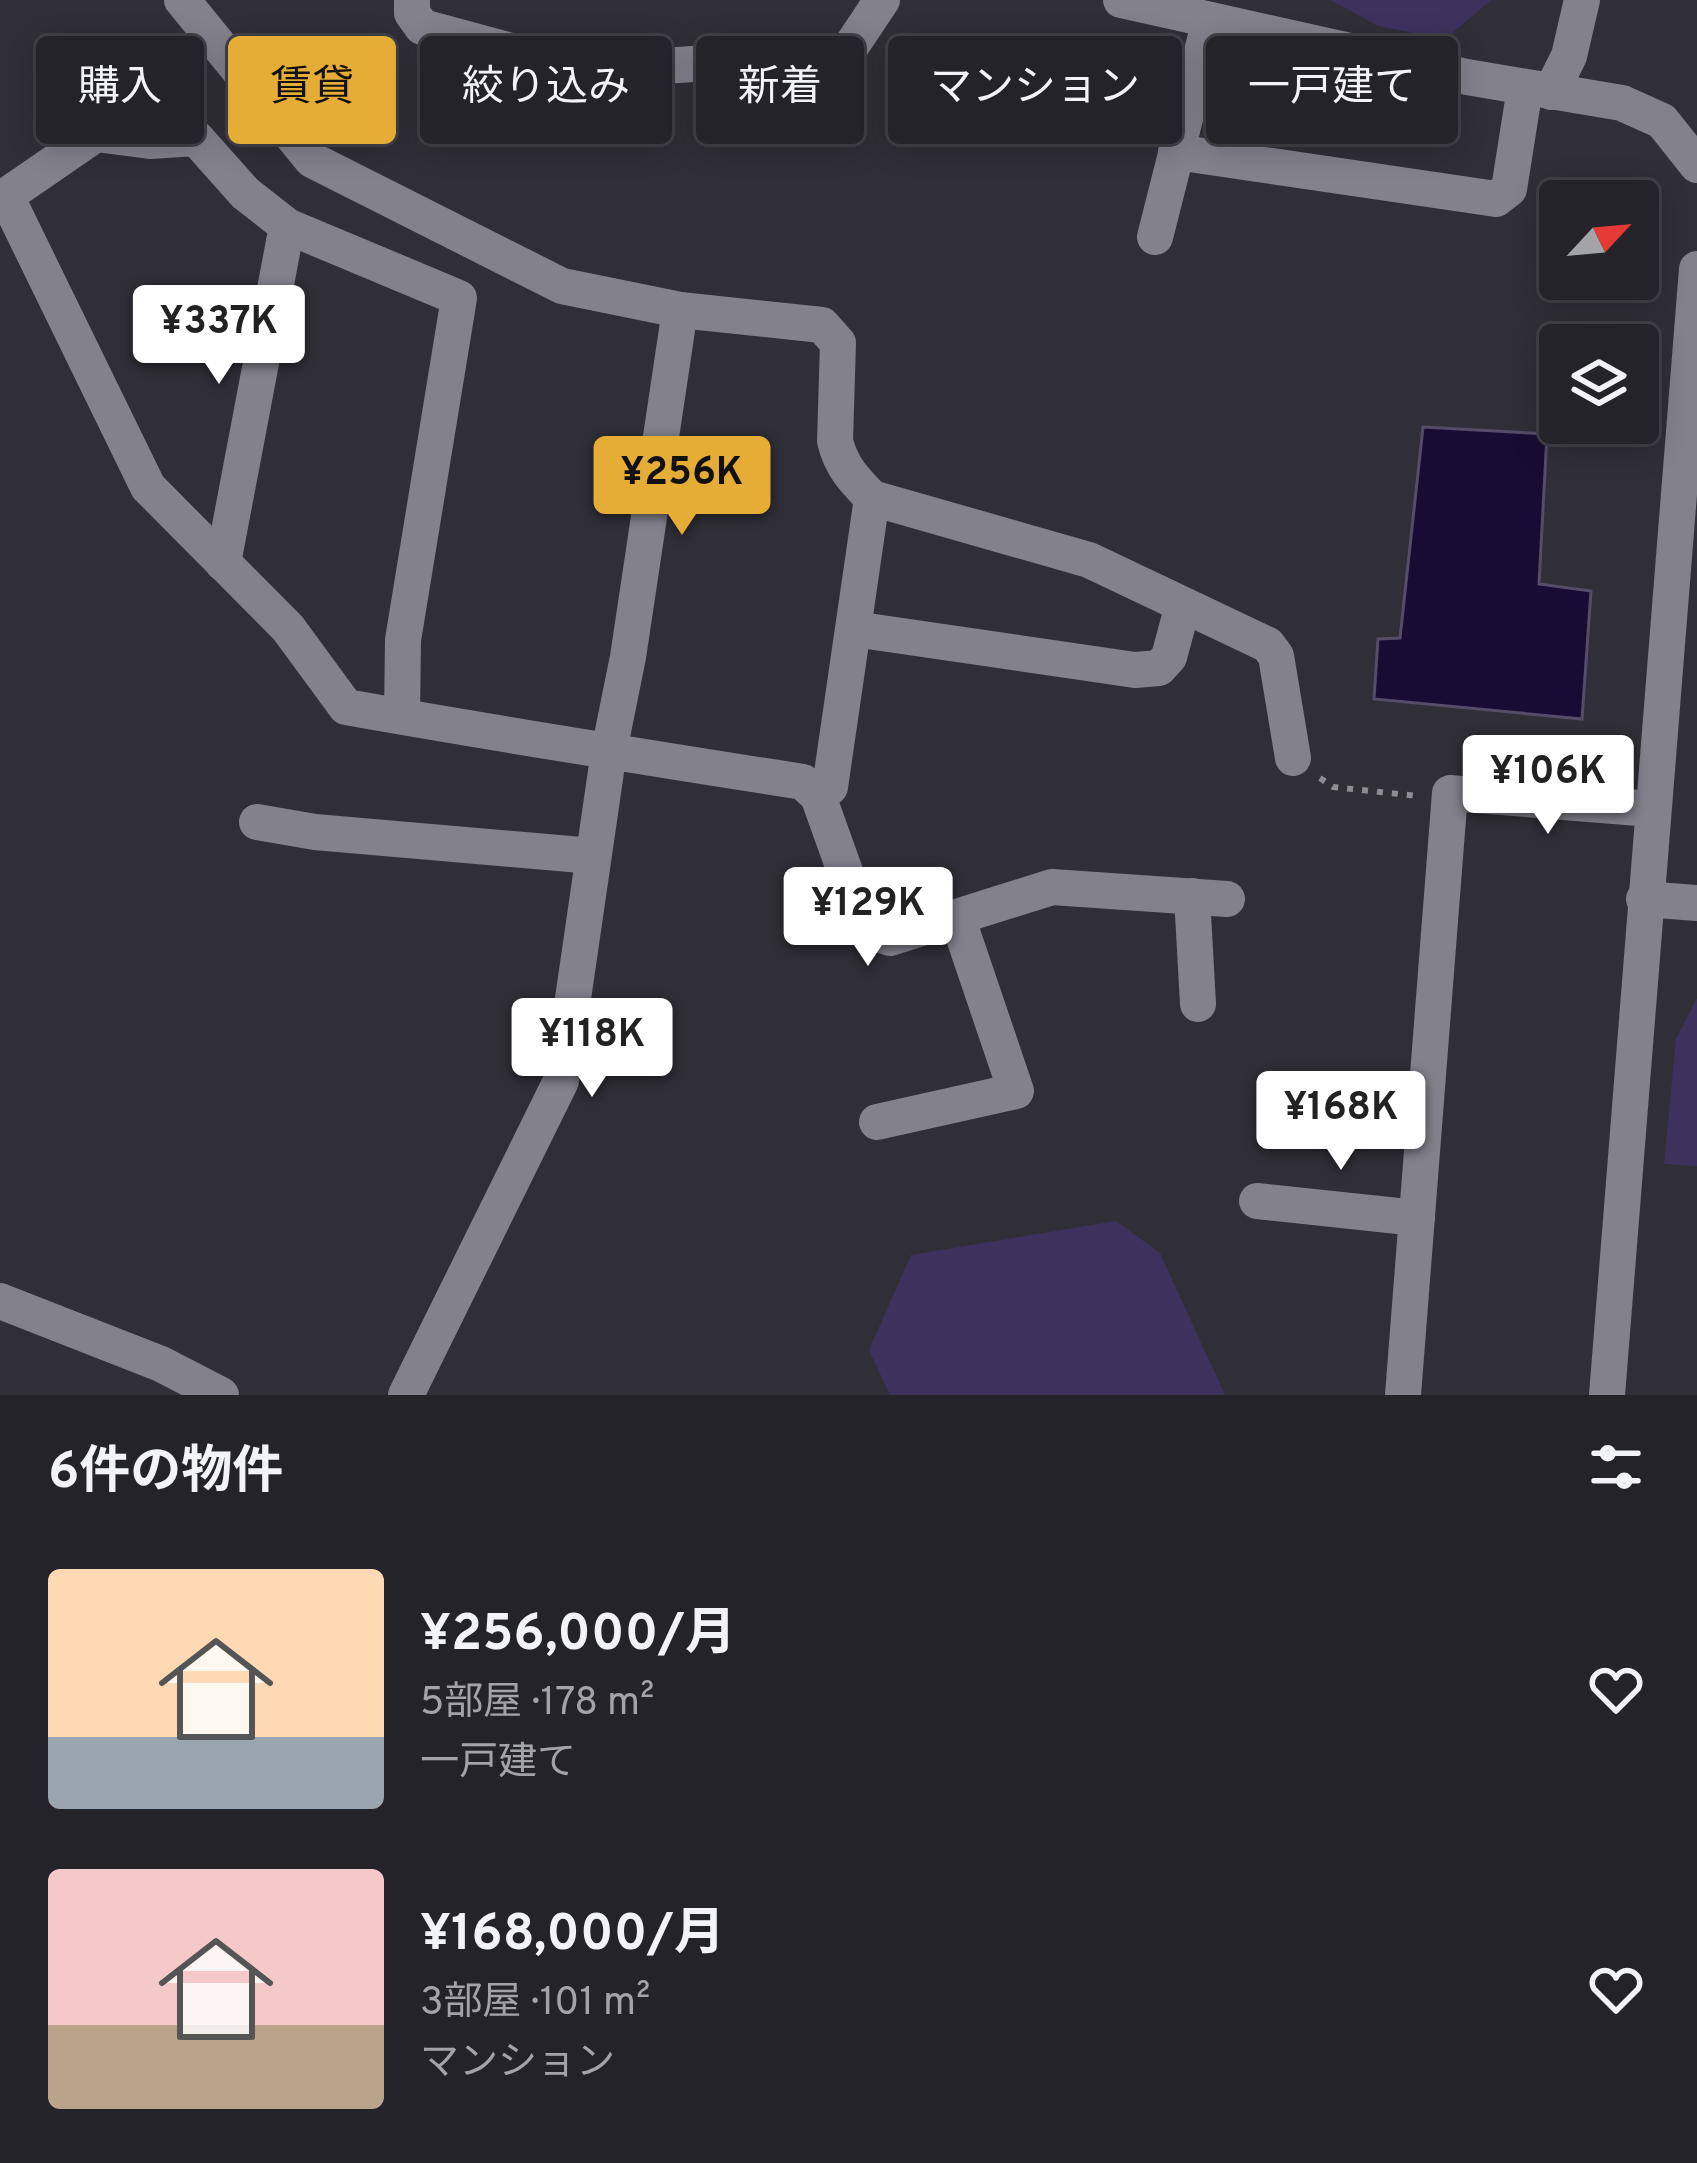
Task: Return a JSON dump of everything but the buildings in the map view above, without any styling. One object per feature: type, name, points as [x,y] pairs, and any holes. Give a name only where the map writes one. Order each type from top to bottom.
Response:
[{"type":"street","points":[[412,0],[412,14],[422,27],[586,70],[846,54],[882,0]]},
{"type":"street","points":[[1121,0],[1549,92],[1622,103],[1662,121],[1697,165]]},
{"type":"street","points":[[1176,152],[1496,199],[1509,189],[1569,56],[1582,0]]},
{"type":"street","points":[[189,10],[312,160],[562,286],[680,310],[822,325],[838,344],[835,441],[839,457],[846,472],[872,498],[1089,560],[1268,645],[1276,656],[1293,758]]},
{"type":"street","points":[[1155,237],[1210,20]]},
{"type":"street","points":[[81,144],[6,196],[148,487],[288,628],[346,707],[802,782],[818,796],[862,919],[873,932],[890,938],[1052,887],[1210,897],[1198,1004]]},
{"type":"street","points":[[201,144],[244,193],[286,226],[459,298],[403,640],[402,717]]},
{"type":"street","points":[[223,563],[286,226]]},
{"type":"street","points":[[1607,1395],[1697,269]]},
{"type":"street","points":[[406,1395],[561,1081],[680,310]]},
{"type":"street","points":[[818,796],[830,787],[872,498]]},
{"type":"street","points":[[854,629],[1147,669],[1159,668],[1169,657],[1183,605]]},
{"type":"street","points":[[1403,1395],[1450,793],[1652,808]]},
{"type":"street","points":[[257,822],[315,832],[593,856]]},
{"type":"street","points":[[1644,899],[1697,903]]},
{"type":"street","points":[[877,1122],[1016,1091],[957,917]]},
{"type":"street","points":[[1257,1201],[1417,1218]]},
{"type":"street","points":[[0,1300],[161,1364],[221,1395]]},
{"type":"path","points":[[1293,758],[1333,787],[1449,799]]},
{"type":"shaded area","points":[[1331,0],[1491,0],[1449,36],[1378,26]]},
{"type":"shaded area","points":[[1423,427],[1539,434],[1539,444],[1546,444],[1539,584],[1591,591],[1582,719],[1374,699],[1378,639],[1400,638]]},
{"type":"shaded area","points":[[1697,998],[1697,1166],[1664,1164],[1676,1039]]},
{"type":"shaded area","points":[[1116,1221],[1160,1253],[1225,1395],[890,1395],[869,1350],[911,1255]]}]
